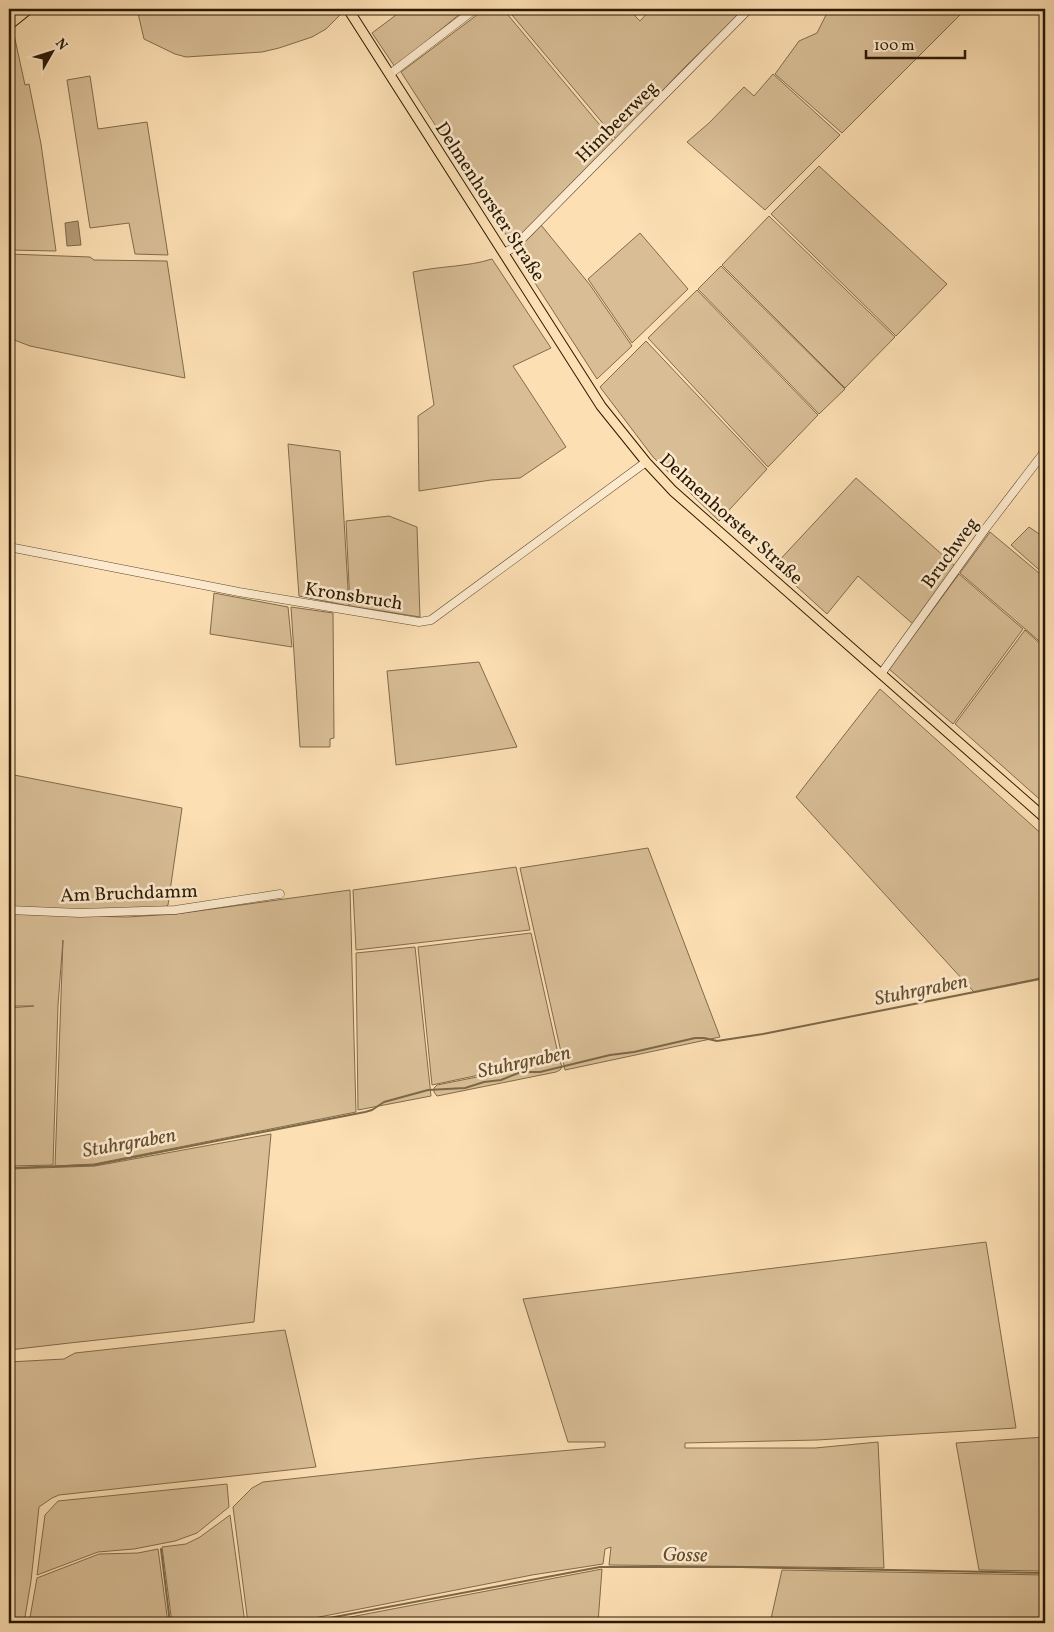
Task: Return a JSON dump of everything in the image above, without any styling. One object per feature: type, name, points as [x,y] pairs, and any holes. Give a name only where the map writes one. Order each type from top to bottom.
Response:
[{"type":"main road","points":[[9,25],[30,9]]},
{"type":"main road","name":"Delmenhorster Straße","points":[[348,9],[601,406],[646,462],[673,491],[1045,818]]},
{"type":"street","points":[[390,74],[475,9]]},
{"type":"street","name":"Himbeerweg","points":[[504,253],[513,248],[749,9]]},
{"type":"street","name":"Bruchweg","points":[[881,674],[986,528],[1045,451]]},
{"type":"street","name":"Kronsbruch","points":[[9,547],[239,592],[419,622],[431,620],[646,462]]},
{"type":"street","name":"Am Bruchdamm","points":[[9,910],[80,913],[175,910],[280,894]]},
{"type":"shaded area","points":[[137,9],[336,9],[340,15],[326,29],[312,37],[279,48],[262,52],[186,57],[175,54],[144,39]]},
{"type":"shaded area","points":[[404,9],[466,9],[395,67],[372,33]]},
{"type":"shaded area","points":[[485,9],[503,9],[614,142],[512,244],[401,72]]},
{"type":"shaded area","points":[[507,9],[641,9],[635,16],[640,21],[651,9],[745,9],[686,66],[616,139]]},
{"type":"shaded area","points":[[829,9],[966,9],[842,133],[775,74],[799,41],[817,33]]},
{"type":"shaded area","points":[[13,30],[25,85],[29,84],[41,144],[56,251],[9,250],[9,34]]},
{"type":"shaded area","points":[[773,74],[840,135],[765,210],[687,142],[709,123],[744,87],[754,96]]},
{"type":"shaded area","points":[[90,76],[98,129],[147,122],[168,255],[135,254],[129,223],[90,228],[67,80]]},
{"type":"shaded area","points":[[819,166],[947,284],[896,336],[771,214]]},
{"type":"shaded area","points":[[769,216],[895,337],[845,388],[722,265]]},
{"type":"shaded area","points":[[78,221],[81,245],[67,246],[65,223]]},
{"type":"shaded area","points":[[541,225],[590,285],[632,346],[597,379],[515,252]]},
{"type":"shaded area","points":[[640,233],[688,289],[632,343],[588,279]]},
{"type":"shaded area","points":[[9,254],[90,257],[94,260],[167,261],[185,378],[30,346],[9,338]]},
{"type":"shaded area","points":[[492,259],[551,348],[513,366],[566,447],[520,478],[491,480],[419,491],[418,416],[434,405],[413,272],[473,264]]},
{"type":"shaded area","points":[[721,266],[845,389],[819,414],[698,289]]},
{"type":"shaded area","points":[[697,290],[818,415],[768,467],[648,338]]},
{"type":"shaded area","points":[[646,341],[767,469],[719,521],[653,457],[600,387]]},
{"type":"shaded area","points":[[288,444],[340,451],[349,606],[299,596]]},
{"type":"shaded area","points":[[856,478],[955,566],[913,624],[858,576],[827,614],[774,566]]},
{"type":"shaded area","points":[[389,516],[417,527],[420,617],[350,606],[346,521]]},
{"type":"shaded area","points":[[1029,527],[1045,538],[1045,575],[1011,545]]},
{"type":"shaded area","points":[[990,532],[1045,578],[1045,646],[960,573]]},
{"type":"shaded area","points":[[959,574],[1023,629],[953,724],[889,669]]},
{"type":"shaded area","points":[[214,593],[288,607],[292,647],[210,634]]},
{"type":"shaded area","points":[[291,607],[333,613],[334,738],[330,739],[330,747],[300,747]]},
{"type":"shaded area","points":[[1025,630],[1045,648],[1045,804],[955,724]]},
{"type":"shaded area","points":[[479,662],[517,747],[396,765],[387,671]]},
{"type":"shaded area","points":[[880,689],[1045,837],[1045,977],[974,992],[796,797]]},
{"type":"shaded area","points":[[9,774],[182,808],[168,905],[164,908],[63,910],[9,908]]},
{"type":"shaded area","points":[[648,848],[720,1037],[565,1070],[520,868]]},
{"type":"shaded area","points":[[516,867],[530,930],[356,950],[353,890]]},
{"type":"shaded area","points":[[350,890],[356,1112],[94,1164],[55,1166],[63,940],[58,1005],[53,1165],[9,1166],[9,1008],[34,1006],[9,1006],[10,914],[127,917],[176,914]]},
{"type":"shaded area","points":[[531,933],[559,1058],[432,1085],[418,947]]},
{"type":"shaded area","points":[[415,947],[431,1096],[358,1110],[356,953]]},
{"type":"shaded area","points":[[560,1061],[562,1067],[556,1072],[437,1096],[434,1092],[434,1088],[437,1085]]},
{"type":"shaded area","points":[[271,1134],[254,1322],[9,1350],[9,1169],[95,1166]]},
{"type":"shaded area","points":[[986,1242],[1016,1428],[817,1440],[685,1443],[685,1448],[815,1448],[878,1442],[884,1568],[609,1565],[611,1547],[605,1549],[603,1564],[532,1575],[289,1623],[248,1623],[233,1507],[252,1488],[263,1482],[482,1458],[605,1447],[605,1442],[568,1442],[523,1299]]},
{"type":"shaded area","points":[[285,1330],[316,1467],[59,1495],[52,1498],[39,1507],[31,1581],[24,1623],[9,1623],[9,1362],[64,1359],[75,1353]]},
{"type":"shaded area","points":[[1045,1437],[1045,1571],[979,1570],[956,1443]]},
{"type":"shaded area","points":[[227,1484],[229,1507],[197,1533],[175,1541],[134,1549],[98,1552],[37,1575],[45,1515],[58,1501]]},
{"type":"shaded area","points":[[230,1515],[245,1623],[172,1623],[162,1547],[186,1544],[200,1537]]},
{"type":"shaded area","points":[[158,1549],[168,1623],[29,1623],[37,1578],[99,1554],[138,1553]]},
{"type":"shaded area","points":[[602,1569],[598,1623],[319,1623]]},
{"type":"shaded area","points":[[782,1570],[1045,1575],[1045,1623],[770,1623]]},
{"type":"waterway","name":"Stuhrgraben","points":[[9,1168],[94,1165],[365,1112],[384,1102],[428,1090],[465,1088],[484,1082],[501,1080],[521,1072],[540,1072],[610,1055],[634,1052],[695,1038],[717,1041],[763,1034],[1045,978]]},
{"type":"waterway","points":[[161,1549],[170,1623]]},
{"type":"waterway","name":"Gosse","points":[[329,1618],[600,1567],[741,1567],[1045,1573]]},
{"type":"waterway","name":"Gosse","points":[[298,1623],[317,1619]]}]
